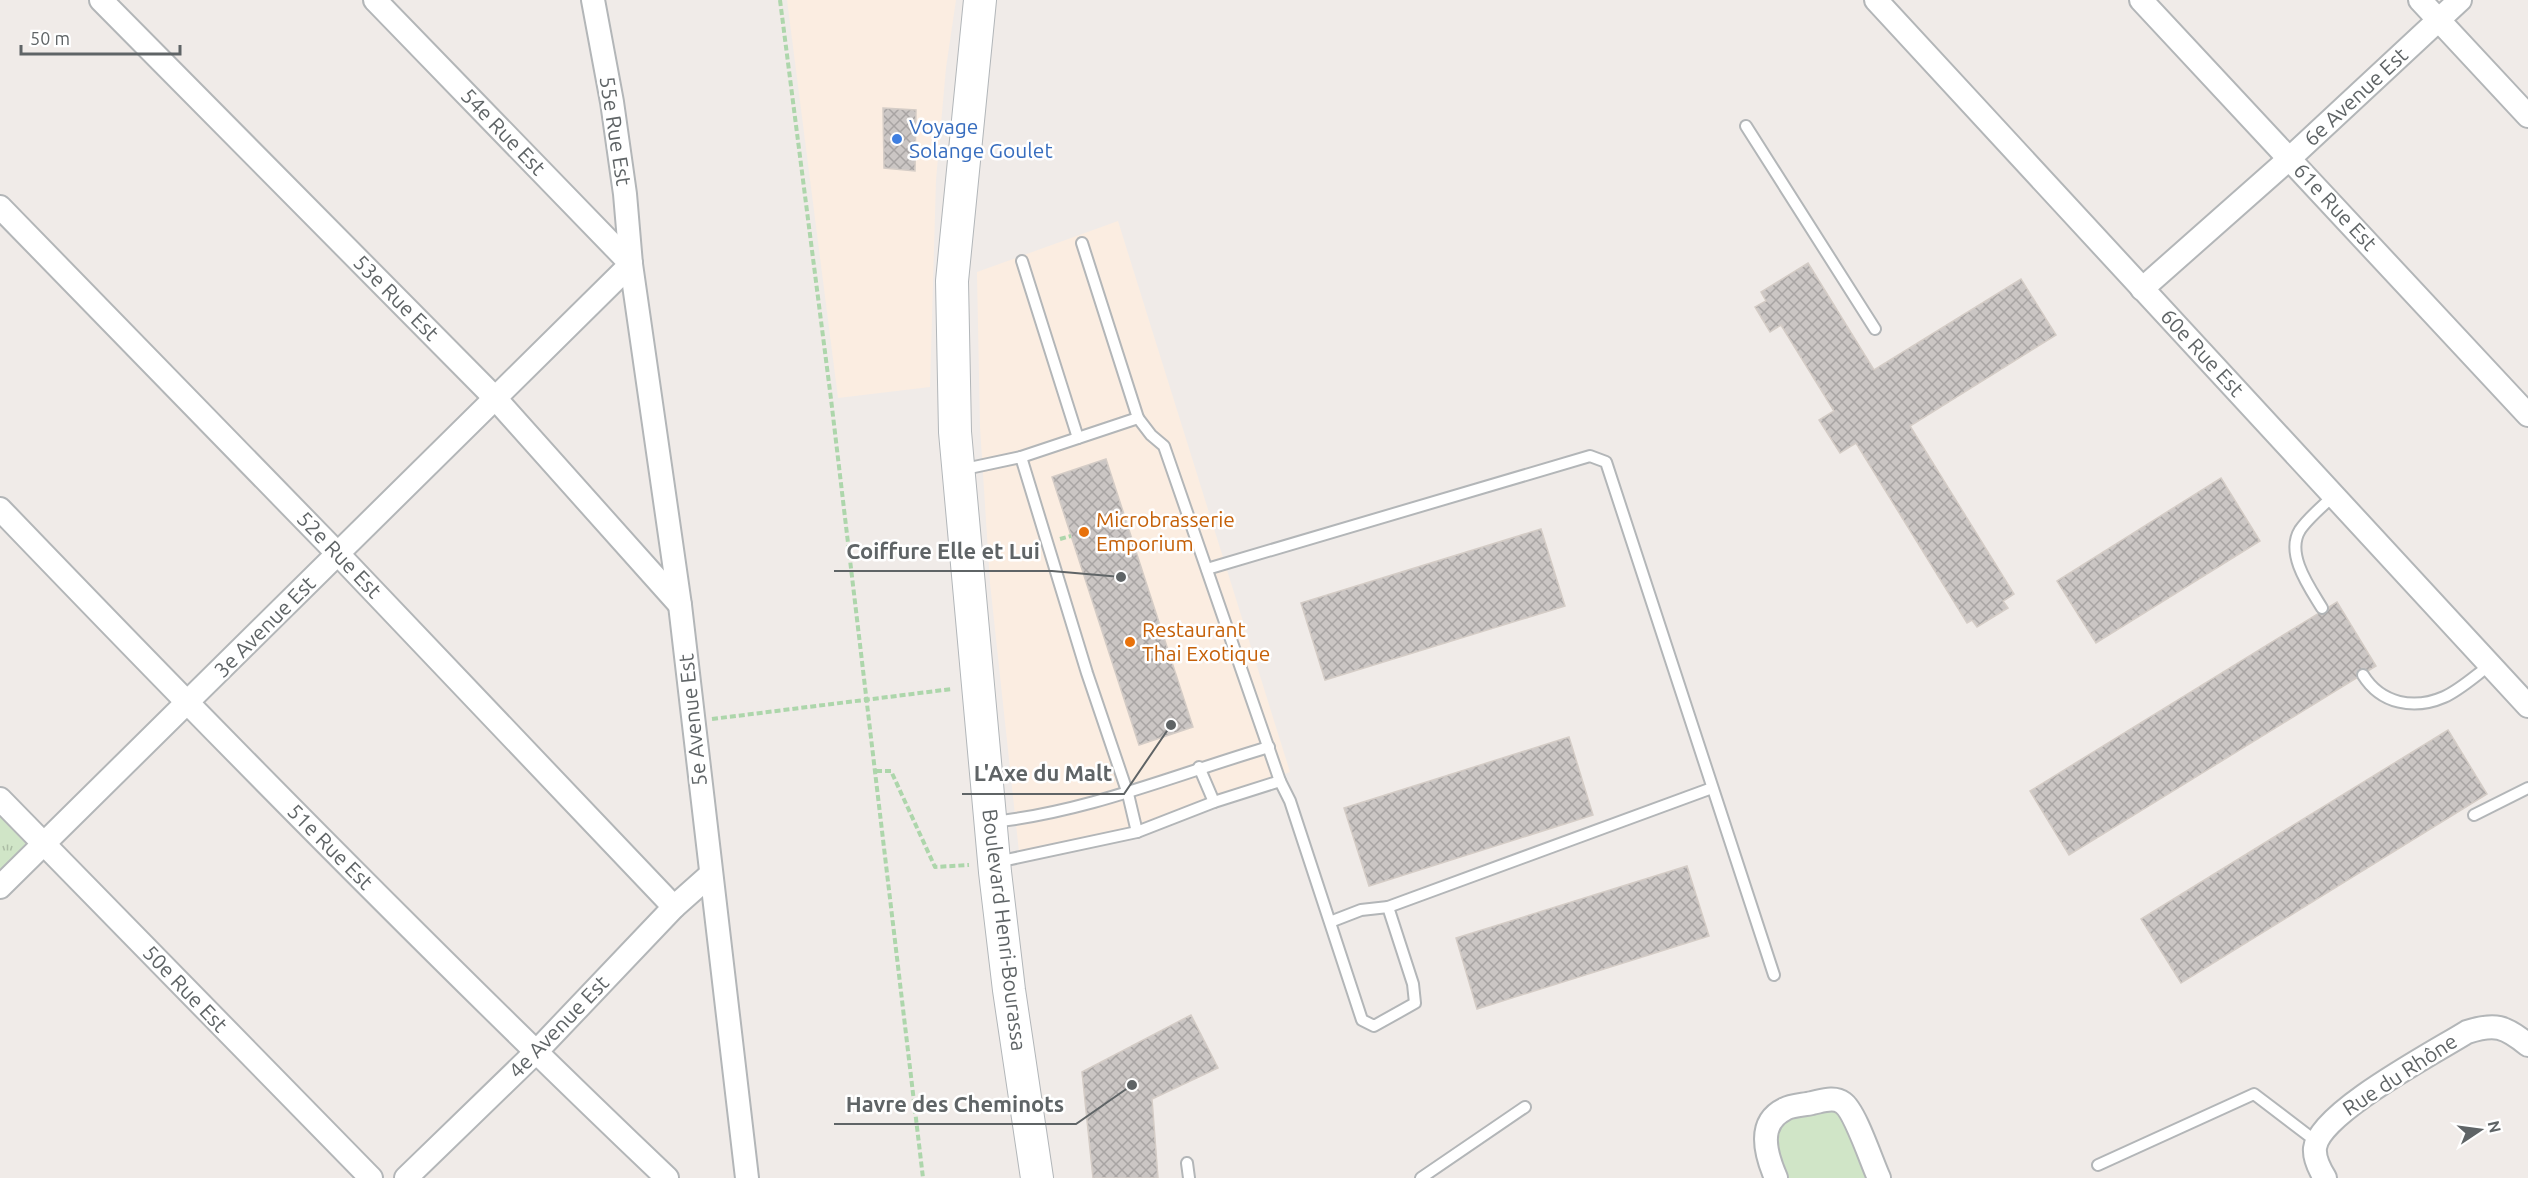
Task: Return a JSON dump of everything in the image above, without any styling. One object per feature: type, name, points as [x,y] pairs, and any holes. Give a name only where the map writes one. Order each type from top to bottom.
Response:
[{"type":"main road","name":"Boulevard Henri-Bourassa","points":[[981,0],[952,281],[955,432],[976,686],[994,863],[1009,990],[1037,1178]]},
{"type":"street","name":"53e Rue Est","points":[[100,0],[495,398],[680,605]]},
{"type":"street","name":"54e Rue Est","points":[[375,0],[631,264]]},
{"type":"street","name":"55e Rue Est","points":[[593,0],[612,102],[625,194],[631,264]]},
{"type":"street","name":"60e Rue Est","points":[[1876,0],[2528,706]]},
{"type":"street","name":"61e Rue Est","points":[[2141,0],[2528,415]]},
{"type":"street","points":[[2420,0],[2528,116]]},
{"type":"street","name":"6e Avenue Est","points":[[2142,289],[2289,159],[2460,0]]},
{"type":"street","name":"52e Rue Est","points":[[0,207],[339,555],[674,907]]},
{"type":"street","name":"3e Avenue Est","points":[[0,888],[631,264]]},
{"type":"street","name":"5e Avenue Est","points":[[631,264],[680,605],[747,1178]]},
{"type":"street","name":"51e Rue Est","points":[[0,509],[188,704],[536,1052],[667,1178]]},
{"type":"street","name":"50e Rue Est","points":[[0,799],[371,1178]]},
{"type":"street","name":"4e Avenue Est","points":[[406,1178],[536,1052],[674,907],[710,875]]},
{"type":"street","name":"Rue du Rhône","points":[[2317,1143],[2330,1122],[2345,1108],[2467,1032],[2499,1026],[2528,1045]]},
{"type":"street","points":[[1776,1178],[1765,1146],[1766,1131],[1771,1119],[1785,1108],[1830,1099],[1844,1103],[1852,1114],[1879,1178]]},
{"type":"street","points":[[2317,1143],[2315,1149],[2317,1158],[2325,1178]]},
{"type":"lane","points":[[1746,126],[1875,329]]},
{"type":"lane","points":[[1082,243],[1138,418],[1151,435],[1164,446],[1280,781],[1290,801],[1362,1020],[1374,1026],[1415,1003],[1413,984],[1388,907]]},
{"type":"lane","points":[[1022,261],[1078,438]]},
{"type":"lane","points":[[958,470],[1021,457],[1138,418]]},
{"type":"lane","points":[[1207,570],[1590,456],[1605,462],[1774,975]]},
{"type":"lane","points":[[1021,457],[1087,673],[1128,794],[1137,832]]},
{"type":"lane","points":[[2322,608],[2301,573],[2296,554],[2299,531],[2333,496]]},
{"type":"lane","points":[[2363,675],[2372,689],[2392,700],[2421,704],[2446,697],[2490,665]]},
{"type":"lane","points":[[990,823],[1033,818],[1128,794],[1199,767],[1269,747]]},
{"type":"lane","points":[[1199,767],[1214,802]]},
{"type":"lane","points":[[994,863],[1137,832],[1214,802],[1280,781]]},
{"type":"lane","points":[[1330,922],[1360,910],[1388,907],[1712,788]]},
{"type":"lane","points":[[2474,815],[2528,788]]},
{"type":"lane","points":[[2098,1165],[2254,1094],[2317,1143]]},
{"type":"lane","points":[[1421,1178],[1525,1107]]},
{"type":"lane","points":[[1187,1163],[1188,1178]]},
{"type":"path","points":[[780,0],[830,387],[923,1178]]},
{"type":"path","points":[[694,721],[976,686]]},
{"type":"path","points":[[876,771],[891,771],[935,867],[994,863]]},
{"type":"shaded area","points":[[787,0],[956,0],[946,68],[936,180],[930,387],[838,398]]},
{"type":"shaded area","points":[[1118,221],[1290,772],[1112,843],[1020,861],[990,583],[980,427],[977,272]]},
{"type":"green space","points":[[0,799],[43,844],[0,887]]},
{"type":"green space","points":[[1830,1099],[1879,1178],[1776,1178],[1766,1131]]},
{"type":"building","points":[[883,108],[916,110],[915,171],[884,168]]},
{"type":"building","points":[[1808,263],[1874,370],[2021,279],[2056,335],[1910,426],[2014,594],[2003,601],[2008,608],[1977,627],[1972,620],[1967,623],[1856,443],[1840,453],[1819,420],[1834,411],[1781,325],[1770,332],[1755,307],[1766,301],[1761,292]]},
{"type":"building","points":[[1106,459],[1193,727],[1139,745],[1052,477]]},
{"type":"building","points":[[2221,478],[2260,541],[2096,643],[2057,581]]},
{"type":"building","points":[[1541,529],[1565,606],[1325,680],[1301,603]]},
{"type":"building","points":[[2337,602],[2376,666],[2069,855],[2030,791]]},
{"type":"building","points":[[2448,730],[2487,794],[2181,983],[2141,919]]},
{"type":"building","points":[[1569,737],[1593,815],[1369,886],[1344,808]]},
{"type":"building","points":[[1687,866],[1709,936],[1477,1009],[1456,938]]},
{"type":"building","points":[[1191,1015],[1218,1068],[1152,1099],[1158,1178],[1093,1178],[1082,1072]]},
{"type":"place","name":"Voyage Solange Goulet","points":[[897,139]]},
{"type":"place","name":"Microbrasserie Emporium","points":[[1084,532]]},
{"type":"place","name":"Coiffure Elle et Lui","points":[[1121,577]]},
{"type":"place","name":"Restaurant Thai Exotique","points":[[1130,642]]},
{"type":"place","name":"L'Axe du Malt","points":[[1171,725]]},
{"type":"place","name":"Havre des Cheminots","points":[[1132,1085]]}]
